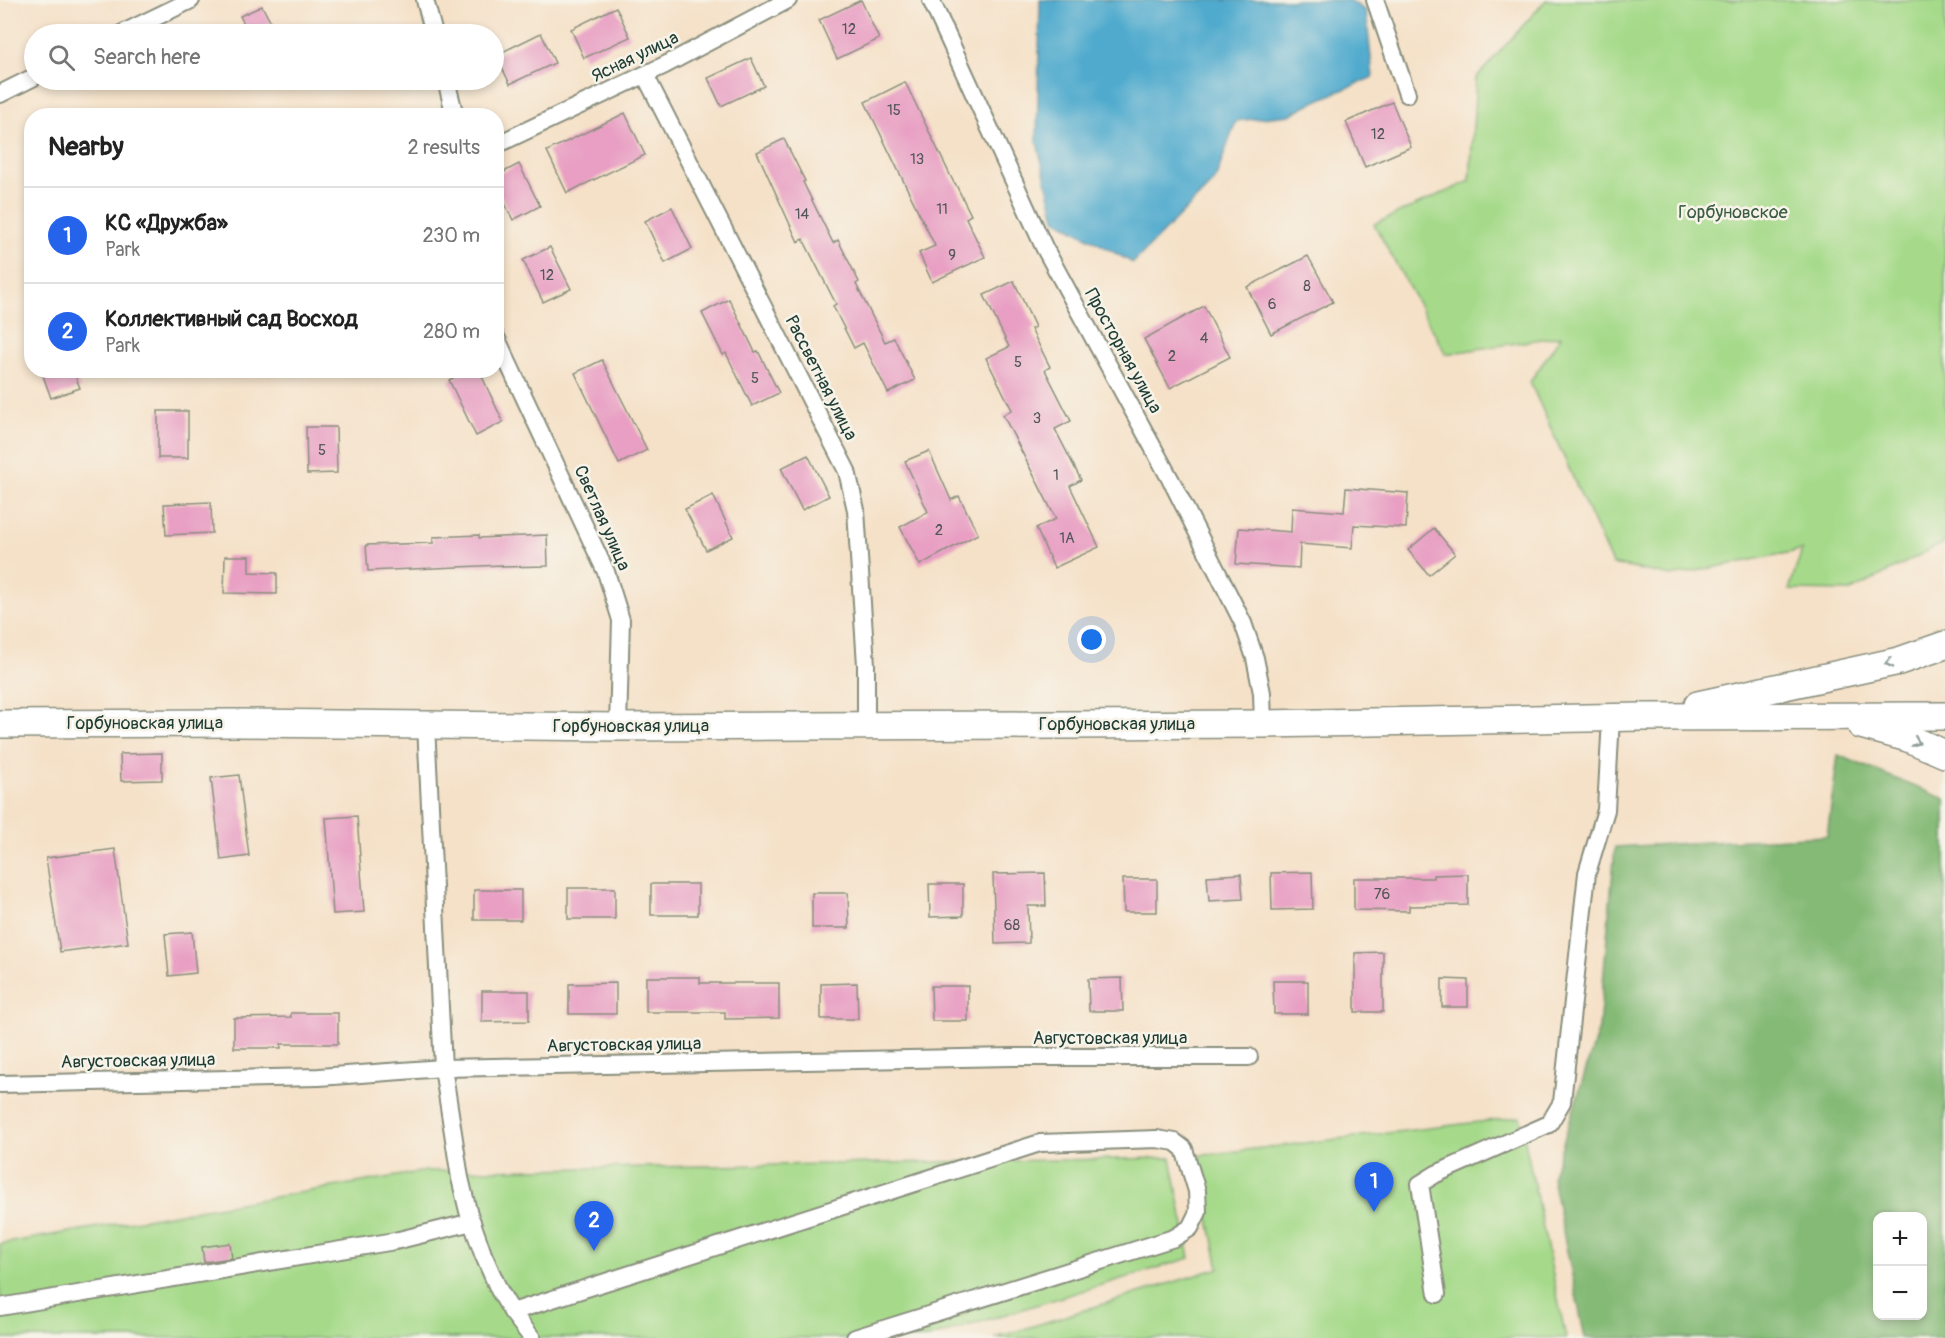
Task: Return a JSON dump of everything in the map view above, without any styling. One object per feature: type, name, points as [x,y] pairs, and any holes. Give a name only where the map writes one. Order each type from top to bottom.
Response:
[{"type":"main road","points":[[1641,717],[1899,661],[1945,645]]},
{"type":"main road","points":[[1798,716],[1866,726],[1908,738],[1945,754]]},
{"type":"main road","points":[[1641,717],[1945,716]]},
{"type":"main road","name":"Горбуновская улица","points":[[0,724],[618,726],[1263,724],[1641,717]]},
{"type":"street","points":[[142,24],[191,0]]},
{"type":"street","points":[[425,0],[431,24]]},
{"type":"street","name":"Ясная улица","points":[[504,141],[645,75],[788,0]]},
{"type":"street","name":"Просторная улица","points":[[931,0],[1044,247],[1174,486],[1243,623],[1255,658],[1262,693],[1263,724]]},
{"type":"street","points":[[1375,0],[1407,94]]},
{"type":"street","name":"Рассветная улица","points":[[645,75],[847,471],[856,510],[866,665],[866,725]]},
{"type":"street","points":[[0,94],[24,82]]},
{"type":"street","points":[[448,90],[453,108]]},
{"type":"street","name":"Светлая улица","points":[[504,354],[606,572],[614,596],[621,620],[622,638],[618,726]]},
{"type":"street","points":[[1437,1294],[1420,1184],[1436,1174],[1549,1124],[1562,1102],[1587,873],[1606,810],[1611,718]]},
{"type":"street","points":[[426,725],[443,1068],[459,1178],[472,1222],[499,1290],[532,1338]]},
{"type":"street","name":"Августовская улица","points":[[0,1084],[319,1077],[443,1068],[1012,1057],[1249,1057]]},
{"type":"street","points":[[512,1312],[1040,1143],[1157,1139],[1175,1142],[1184,1149],[1197,1191],[1198,1212],[1190,1228],[1174,1238],[855,1338]]},
{"type":"street","points":[[0,1307],[395,1241],[472,1222]]},
{"type":"green space","name":"Горбуновское","points":[[1546,0],[1945,0],[1945,542],[1851,591],[1789,590],[1802,550],[1671,576],[1612,564],[1530,382],[1561,336],[1446,354],[1374,224],[1470,181],[1476,78]]},
{"type":"green space","points":[[1838,755],[1945,799],[1945,1338],[1585,1338],[1552,1178],[1599,1028],[1615,847],[1827,836]]},
{"type":"green space","points":[[1520,1117],[1566,1338],[995,1338],[1219,1268],[1196,1156]]},
{"type":"green space","points":[[1171,1158],[1190,1258],[928,1338],[0,1338],[0,1244],[426,1171]]},
{"type":"water","points":[[1040,0],[1349,0],[1366,11],[1373,77],[1307,105],[1290,115],[1236,121],[1215,180],[1133,263],[1055,219],[1037,142]]},
{"type":"building","points":[[861,0],[879,39],[837,59],[819,20]]},
{"type":"building","points":[[262,6],[271,23],[244,24],[240,16]]},
{"type":"building","points":[[616,7],[630,37],[584,58],[571,29]]},
{"type":"building","points":[[541,33],[555,63],[510,84],[504,72],[504,51]]},
{"type":"building","points":[[751,58],[764,86],[721,106],[708,78]]},
{"type":"building","points":[[905,82],[971,215],[966,218],[985,257],[932,282],[919,253],[935,246],[865,102]]},
{"type":"building","points":[[1392,102],[1411,147],[1365,167],[1346,122]]},
{"type":"building","points":[[625,113],[645,155],[567,193],[547,151]]},
{"type":"building","points":[[784,139],[833,243],[838,240],[859,282],[856,284],[885,342],[894,338],[915,380],[888,393],[863,343],[854,348],[833,306],[836,304],[803,239],[798,242],[757,152]]},
{"type":"building","points":[[519,164],[540,206],[513,220],[504,202],[504,172]]},
{"type":"building","points":[[672,207],[692,249],[665,263],[645,221]]},
{"type":"building","points":[[550,247],[571,289],[543,302],[523,260]]},
{"type":"building","points":[[1308,256],[1333,302],[1271,334],[1247,287]]},
{"type":"building","points":[[1014,281],[1035,327],[1031,329],[1050,367],[1045,370],[1071,421],[1055,429],[1081,480],[1070,486],[1099,547],[1054,568],[1036,528],[1056,519],[1003,415],[1012,410],[986,358],[1009,347],[984,295]]},
{"type":"building","points":[[729,299],[755,352],[758,351],[779,393],[752,406],[726,353],[723,355],[702,313]]},
{"type":"building","points":[[1204,306],[1230,357],[1170,388],[1144,339]]},
{"type":"building","points":[[602,360],[647,450],[619,464],[575,373]]},
{"type":"building","points":[[44,378],[76,378],[80,388],[51,398]]},
{"type":"building","points":[[483,378],[503,422],[476,436],[449,380]]},
{"type":"building","points":[[158,411],[188,411],[188,458],[158,458]]},
{"type":"building","points":[[306,427],[336,427],[337,473],[307,474]]},
{"type":"building","points":[[929,451],[951,500],[959,496],[978,534],[920,565],[900,527],[928,512],[905,461]]},
{"type":"building","points":[[808,455],[829,496],[802,510],[781,468]]},
{"type":"building","points":[[1346,488],[1408,493],[1406,528],[1354,525],[1352,548],[1300,544],[1299,568],[1236,564],[1239,528],[1291,532],[1292,508],[1344,512]]},
{"type":"building","points":[[713,495],[733,537],[706,550],[685,509]]},
{"type":"building","points":[[211,502],[212,533],[166,535],[164,504]]},
{"type":"building","points":[[1434,528],[1455,554],[1429,575],[1408,550]]},
{"type":"building","points":[[479,535],[479,538],[547,535],[548,566],[502,567],[502,565],[368,571],[366,545],[433,543],[433,537]]},
{"type":"building","points":[[225,556],[249,556],[249,572],[277,573],[277,594],[224,593]]},
{"type":"building","points":[[162,753],[162,780],[121,781],[120,754]]},
{"type":"building","points":[[239,775],[249,856],[221,860],[211,778]]},
{"type":"building","points":[[357,816],[364,912],[333,914],[326,818]]},
{"type":"building","points":[[115,849],[128,943],[60,952],[46,858]]},
{"type":"building","points":[[1312,872],[1313,909],[1272,910],[1271,873]]},
{"type":"building","points":[[1045,873],[1046,906],[1028,906],[1029,943],[995,944],[993,874]]},
{"type":"building","points":[[1241,874],[1243,899],[1209,901],[1207,876]]},
{"type":"building","points":[[1468,874],[1468,905],[1409,906],[1409,911],[1354,910],[1354,878],[1433,878],[1433,875]]},
{"type":"building","points":[[1123,879],[1157,879],[1157,912],[1124,912]]},
{"type":"building","points":[[651,884],[698,884],[698,915],[651,915]]},
{"type":"building","points":[[929,884],[963,884],[963,916],[930,917]]},
{"type":"building","points":[[568,888],[615,888],[615,919],[568,919]]},
{"type":"building","points":[[474,890],[521,890],[521,920],[474,920]]},
{"type":"building","points":[[812,893],[848,893],[849,928],[812,928]]},
{"type":"building","points":[[192,932],[196,973],[169,976],[165,934]]},
{"type":"building","points":[[1383,952],[1383,1012],[1355,1012],[1355,953]]},
{"type":"building","points":[[646,977],[700,977],[700,983],[779,983],[779,1018],[725,1019],[725,1012],[646,1012]]},
{"type":"building","points":[[1122,978],[1123,1011],[1089,1011],[1088,979]]},
{"type":"building","points":[[1442,979],[1468,980],[1468,1007],[1442,1007]]},
{"type":"building","points":[[1273,981],[1308,981],[1308,1014],[1274,1014]]},
{"type":"building","points":[[616,983],[616,1014],[569,1014],[569,984]]},
{"type":"building","points":[[857,983],[858,1019],[821,1019],[821,984]]},
{"type":"building","points":[[931,986],[968,986],[968,1021],[932,1021]]},
{"type":"building","points":[[482,991],[529,991],[529,1021],[482,1022]]},
{"type":"building","points":[[291,1013],[338,1013],[338,1044],[281,1044],[281,1048],[234,1048],[234,1018],[291,1017]]},
{"type":"building","points":[[230,1243],[232,1258],[204,1262],[202,1247]]},
{"type":"place","name":"КС «Дружба»","points":[[1374,1212]]},
{"type":"place","name":"Коллективный сад Восход","points":[[594,1251]]}]
